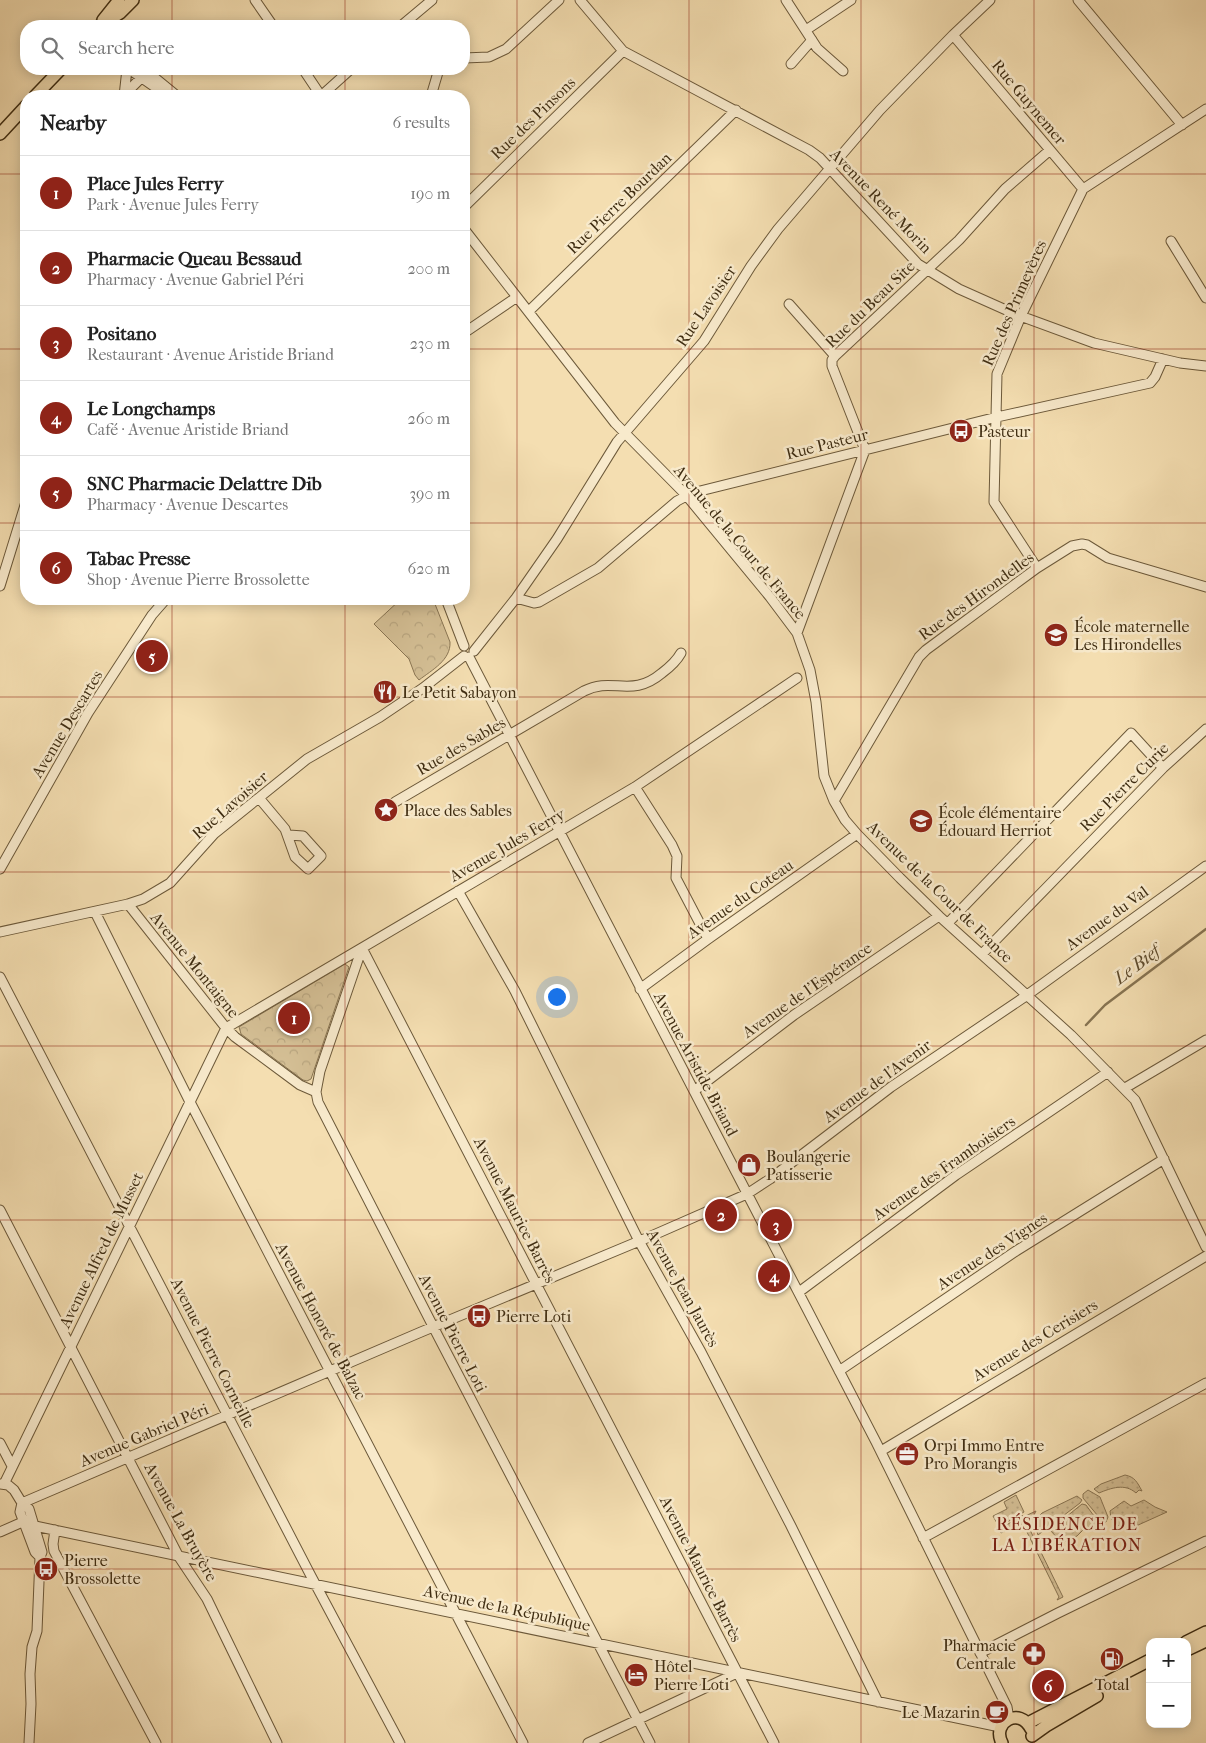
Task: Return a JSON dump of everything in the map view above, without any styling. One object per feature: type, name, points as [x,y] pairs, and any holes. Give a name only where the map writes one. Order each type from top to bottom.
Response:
[{"type":"main road","points":[[104,20],[119,0]]},
{"type":"main road","points":[[109,20],[120,13],[133,0]]},
{"type":"main road","points":[[41,90],[55,75]]},
{"type":"main road","points":[[0,134],[20,112]]},
{"type":"main road","points":[[1191,1640],[1206,1632]]},
{"type":"main road","points":[[1191,1648],[1206,1641]]},
{"type":"main road","points":[[1028,1723],[1146,1662]]},
{"type":"main road","points":[[1031,1740],[1046,1726],[1071,1711],[1146,1671]]},
{"type":"main road","points":[[1071,1711],[1077,1704],[1077,1698]]},
{"type":"main road","points":[[992,1743],[1000,1735],[1004,1722],[1009,1719],[1018,1718],[1028,1723],[1032,1731],[1031,1740]]},
{"type":"street","points":[[255,0],[269,20]]},
{"type":"street","points":[[408,20],[432,0]]},
{"type":"street","name":"Avenue René Morin","points":[[580,0],[623,51],[733,114],[809,150],[830,168],[918,264],[959,290],[1021,316],[1094,343],[1163,359],[1206,366]]},
{"type":"street","points":[[786,0],[812,40],[843,72]]},
{"type":"street","points":[[806,30],[851,0]]},
{"type":"street","name":"Rue Lavoisier","points":[[0,932],[128,904],[143,899],[170,883],[214,834],[307,759],[380,717],[423,688],[468,653],[516,598],[558,539],[617,442],[704,341],[751,266],[778,228],[880,110],[990,0]]},
{"type":"street","points":[[1078,0],[1182,125]]},
{"type":"street","points":[[470,58],[489,57],[506,49],[556,1]]},
{"type":"street","name":"Rue Guynemer","points":[[953,35],[1083,189]]},
{"type":"street","points":[[791,64],[812,40]]},
{"type":"street","name":"Rue des Pinsons","points":[[470,201],[623,51]]},
{"type":"street","points":[[125,90],[127,75]]},
{"type":"street","points":[[129,90],[142,75]]},
{"type":"street","points":[[147,75],[162,90]]},
{"type":"street","points":[[148,75],[169,90]]},
{"type":"street","points":[[307,75],[317,90]]},
{"type":"street","points":[[328,90],[344,75]]},
{"type":"street","points":[[433,90],[437,75]]},
{"type":"street","points":[[1083,189],[1206,109]]},
{"type":"street","name":"Rue Pierre Bourdan","points":[[529,311],[733,114]]},
{"type":"street","name":"Rue du Beau Site","points":[[865,450],[832,366],[832,360],[958,240],[1005,188],[1050,150]]},
{"type":"street","name":"Rue des Primevères","points":[[1038,568],[994,502],[997,374],[1021,316],[1083,189]]},
{"type":"street","name":"Avenue de la Cour de France","points":[[470,237],[624,433],[686,495],[797,633],[810,670],[816,702],[822,768],[834,801],[845,820],[939,916],[1027,995],[1125,1088],[1135,1100],[1206,1247]]},
{"type":"street","points":[[1171,240],[1206,298]]},
{"type":"street","points":[[470,329],[518,297]]},
{"type":"street","points":[[789,304],[835,356]]},
{"type":"street","name":"Rue Pasteur","points":[[516,598],[534,604],[598,568],[686,495],[713,486],[1150,382],[1156,377],[1163,359]]},
{"type":"street","points":[[797,633],[865,450]]},
{"type":"street","points":[[0,586],[20,521]]},
{"type":"street","name":"Rue des Hirondelles","points":[[834,801],[919,657],[1038,568],[1072,546],[1087,545],[1108,558],[1206,587]]},
{"type":"street","name":"Avenue Descartes","points":[[0,868],[88,714],[152,615],[161,605]]},
{"type":"street","name":"Avenue Aristide Briand","points":[[448,605],[468,653],[509,736],[881,1451],[1008,1711],[1009,1719]]},
{"type":"street","name":"Rue des Sables","points":[[386,809],[394,802],[592,687],[632,687],[649,683],[676,662],[681,653]]},
{"type":"street","name":"Avenue Jules Ferry","points":[[226,1028],[635,787],[798,678]]},
{"type":"street","name":"Rue Pierre Curie","points":[[982,954],[1163,768],[1206,729]]},
{"type":"street","points":[[948,924],[1131,733],[1163,768]]},
{"type":"street","points":[[635,787],[672,845],[677,856],[676,878],[708,939]]},
{"type":"street","points":[[259,798],[289,835]]},
{"type":"street","name":"Avenue du Coteau","points":[[640,989],[857,834]]},
{"type":"street","name":"Avenue du Val","points":[[1027,995],[1206,866]]},
{"type":"street","name":"Avenue Jean Jaurès","points":[[458,890],[515,991],[639,1241],[706,1360],[878,1702]]},
{"type":"street","name":"Avenue Montaigne","points":[[128,904],[226,1028],[235,1037],[300,1085],[316,1092]]},
{"type":"street","name":"Avenue Honoré de Balzac","points":[[95,912],[190,1102],[523,1743]]},
{"type":"street","name":"Avenue de l'Espérance","points":[[694,1091],[794,1015],[939,916]]},
{"type":"street","points":[[316,1092],[320,1071],[362,948]]},
{"type":"street","name":"Avenue Maurice Barrès","points":[[362,948],[774,1743]]},
{"type":"street","name":"Avenue Pierre Corneille","points":[[0,977],[400,1743]]},
{"type":"street","name":"Avenue de l'Avenir","points":[[747,1194],[891,1087],[1027,995]]},
{"type":"street","name":"Avenue Alfred de Musset","points":[[2,1484],[226,1028]]},
{"type":"street","points":[[1125,1088],[1206,1040]]},
{"type":"street","name":"Avenue des Framboisiers","points":[[799,1292],[956,1175],[1108,1072]]},
{"type":"street","name":"Avenue Pierre Loti","points":[[316,1092],[318,1102],[325,1116],[650,1743]]},
{"type":"street","name":"Avenue des Vignes","points":[[840,1371],[1016,1251],[1164,1159]]},
{"type":"street","name":"Avenue Gabriel Péri","points":[[22,1503],[747,1194]]},
{"type":"street","name":"Avenue La Bruyère","points":[[0,1210],[179,1557],[207,1599],[277,1743]]},
{"type":"street","name":"Avenue des Cerisiers","points":[[881,1451],[1206,1256]]},
{"type":"street","points":[[923,1538],[1206,1383]]},
{"type":"street","points":[[0,1443],[12,1466]]},
{"type":"street","points":[[2,1484],[14,1490],[22,1503],[20,1512],[29,1524],[35,1552],[40,1557],[37,1631],[32,1647],[30,1674],[31,1704],[28,1743]]},
{"type":"street","points":[[0,1532],[29,1524]]},
{"type":"street","name":"Avenue de la République","points":[[29,1524],[179,1557],[878,1702],[1000,1735]]},
{"type":"street","points":[[55,1530],[53,1544],[56,1554],[156,1743]]},
{"type":"street","points":[[980,1653],[1206,1541]]},
{"type":"street","points":[[588,1743],[737,1672]]},
{"type":"green space","points":[[395,605],[435,605],[450,642],[447,654],[435,668],[419,680],[409,659],[374,624]]},
{"type":"green space","points":[[345,964],[349,967],[311,1079],[303,1080],[241,1034],[239,1027]]},
{"type":"green space","points":[[1125,1475],[1135,1480],[1142,1491],[1139,1490],[1136,1493],[1127,1488],[1118,1487],[1099,1493],[1094,1489],[1101,1484]]},
{"type":"green space","points":[[1088,1490],[1100,1497],[1108,1517],[1106,1522],[1103,1522],[1083,1498],[1083,1494]]},
{"type":"green space","points":[[1016,1495],[1024,1512],[999,1527],[993,1516],[1007,1509],[1004,1502]]},
{"type":"green space","points":[[1077,1496],[1082,1500],[1080,1503],[1038,1535],[1035,1525],[1042,1513]]},
{"type":"green space","points":[[1144,1500],[1167,1512],[1136,1526],[1126,1528],[1119,1526],[1111,1519],[1110,1511],[1124,1501],[1131,1506]]},
{"type":"green space","points":[[1082,1504],[1086,1505],[1099,1523],[1093,1531],[1084,1529],[1077,1536],[1062,1543],[1050,1530]]},
{"type":"green space","points":[[1036,1511],[1030,1523],[1031,1532],[1063,1597],[1057,1600],[1059,1597],[1024,1526],[1021,1525],[1001,1533],[999,1530],[1022,1515],[1023,1517]]},
{"type":"waterway","name":"Le Bief","points":[[1086,1025],[1105,1005],[1206,929]]},
{"type":"place","name":"Pasteur","points":[[961,431]]},
{"type":"place","name":"École maternelle Les Hirondelles","points":[[1056,635]]},
{"type":"place","name":"SNC Pharmacie Delattre Dib","points":[[152,656]]},
{"type":"place","name":"Le Petit Sabayon","points":[[385,692]]},
{"type":"place","name":"Place des Sables","points":[[386,810]]},
{"type":"place","name":"École élémentaire Édouard Herriot","points":[[921,821]]},
{"type":"place","name":"Place Jules Ferry","points":[[294,1018]]},
{"type":"place","name":"Boulangerie Patisserie","points":[[749,1165]]},
{"type":"place","name":"Pharmacie Queau Bessaud","points":[[721,1215]]},
{"type":"place","name":"Positano","points":[[776,1225]]},
{"type":"place","name":"Le Longchamps","points":[[774,1276]]},
{"type":"place","name":"Pierre Loti","points":[[479,1316]]},
{"type":"place","name":"Orpi Immo Entre Pro Morangis","points":[[907,1454]]},
{"type":"place","name":"Pierre Brossolette","points":[[46,1569]]},
{"type":"place","name":"Pharmacie Centrale","points":[[1034,1654]]},
{"type":"place","name":"Total","points":[[1112,1659]]},
{"type":"place","name":"Hôtel Pierre Loti","points":[[636,1675]]},
{"type":"place","name":"Tabac Presse","points":[[1048,1686]]},
{"type":"place","name":"Le Mazarin","points":[[997,1712]]},
{"type":"district","name":"RÉSIDENCE DE LA LIBÉRATION","points":[[1067,1534]]}]
